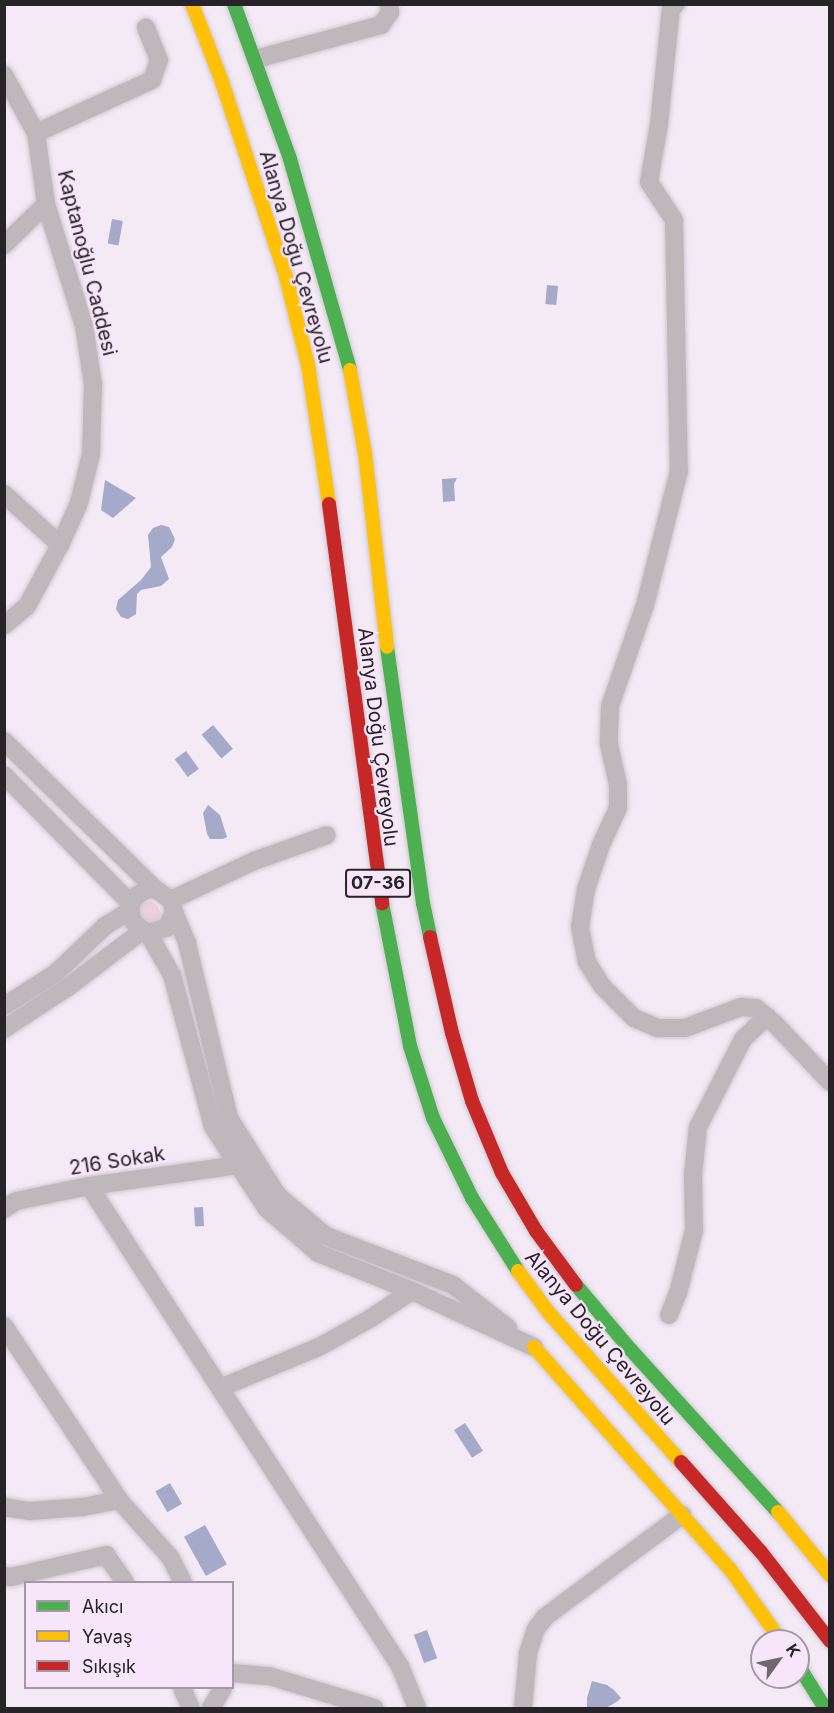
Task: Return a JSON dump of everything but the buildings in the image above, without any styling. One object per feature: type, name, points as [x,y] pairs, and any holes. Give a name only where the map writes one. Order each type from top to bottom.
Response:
[{"type":"main road","name":"Alanya Doğu Çevreyolu","points":[[192,4],[221,78],[254,176],[286,276],[308,365],[323,458],[377,879],[410,1046],[433,1118],[477,1208],[506,1256],[549,1313],[656,1437],[761,1552],[813,1616],[830,1641]]},
{"type":"main road","name":"Alanya Doğu Çevreyolu","points":[[234,4],[256,59],[316,243],[346,350],[365,453],[386,639],[423,903],[452,1033],[472,1101],[502,1173],[536,1232],[576,1285],[631,1350],[800,1536],[830,1575]]},
{"type":"main road","points":[[534,1347],[730,1569],[772,1629]]},
{"type":"main road","points":[[810,1684],[825,1708]]},
{"type":"street","points":[[256,59],[381,25],[390,12],[389,4]]},
{"type":"street","points":[[676,4],[671,8],[659,124],[649,182],[674,220],[679,471],[645,605],[610,706],[609,744],[618,785],[618,808],[601,845],[586,889],[580,927],[587,962],[602,986],[634,1018],[658,1028],[685,1028],[741,1006],[756,1008],[830,1082]]},
{"type":"street","points":[[36,133],[152,80],[159,60],[146,28]]},
{"type":"street","name":"Kaptanoğlu Caddesi","points":[[4,75],[36,133],[46,204],[84,326],[93,384],[91,454],[79,503],[60,545],[27,606],[4,625]]},
{"type":"street","points":[[4,245],[46,204]]},
{"type":"street","points":[[4,494],[60,545]]},
{"type":"street","points":[[4,741],[172,906],[187,943],[229,1118],[278,1196],[326,1236],[453,1285],[534,1347]]},
{"type":"street","points":[[4,775],[131,908],[133,921],[145,932],[172,975],[213,1127],[267,1209],[318,1253],[412,1291],[534,1347]]},
{"type":"street","points":[[4,1029],[145,932],[166,928],[172,906],[254,861],[327,835]]},
{"type":"street","points":[[4,1006],[56,973],[105,926],[131,908],[142,892],[155,889]]},
{"type":"street","points":[[669,1315],[678,1293],[694,1230],[693,1175],[698,1127],[742,1040],[767,1017]]},
{"type":"street","name":"216 Sokak","points":[[4,1209],[16,1201],[89,1186],[238,1166]]},
{"type":"street","points":[[89,1186],[400,1666],[417,1708]]},
{"type":"street","points":[[220,1388],[320,1347],[412,1291]]},
{"type":"street","points":[[4,1326],[119,1500],[170,1557],[182,1581]]},
{"type":"street","points":[[4,1507],[30,1510],[82,1507],[119,1500]]},
{"type":"street","points":[[523,1708],[528,1653],[536,1629],[545,1617],[682,1515]]},
{"type":"street","points":[[4,1576],[11,1577],[106,1555],[124,1581]]},
{"type":"street","points":[[234,1673],[269,1676],[374,1708]]},
{"type":"street","points":[[182,1689],[191,1708]]},
{"type":"street","points":[[211,1708],[222,1689]]},
{"type":"shaded area","points":[[150,901],[158,906],[161,914],[157,922],[147,927],[136,909],[142,903]]},
{"type":"water","points":[[112,219],[123,221],[118,246],[108,244]]},
{"type":"water","points":[[547,285],[558,286],[556,305],[545,304]]},
{"type":"water","points":[[457,478],[454,484],[455,501],[443,502],[442,479]]},
{"type":"water","points":[[105,480],[136,498],[113,518],[101,510]]},
{"type":"water","points":[[161,525],[169,527],[175,539],[172,547],[161,557],[169,579],[161,586],[141,590],[137,594],[136,614],[128,619],[121,617],[116,609],[118,600],[141,580],[151,567],[148,535],[153,528]]},
{"type":"water","points":[[213,725],[233,749],[221,758],[202,735]]},
{"type":"water","points":[[186,751],[199,769],[188,777],[175,759]]},
{"type":"water","points":[[208,805],[220,815],[227,837],[210,839],[207,834],[203,813]]},
{"type":"water","points":[[194,1207],[203,1207],[204,1226],[195,1226]]},
{"type":"water","points":[[465,1423],[483,1451],[472,1458],[454,1430]]},
{"type":"water","points":[[170,1483],[182,1504],[167,1512],[155,1492]]},
{"type":"water","points":[[205,1525],[227,1564],[206,1576],[184,1537]]},
{"type":"water","points":[[427,1630],[437,1658],[424,1663],[414,1635]]},
{"type":"water","points":[[592,1681],[607,1685],[621,1698],[606,1708],[587,1708],[587,1698]]},
{"type":"traffic: fast","points":[[234,4],[290,159],[350,370]]},
{"type":"traffic: fast","points":[[387,647],[423,903],[430,937]]},
{"type":"traffic: fast","points":[[382,903],[410,1046],[433,1118],[472,1198],[518,1271]]},
{"type":"traffic: fast","points":[[576,1285],[631,1350],[778,1512]]},
{"type":"traffic: fast","points":[[810,1684],[825,1708]]},
{"type":"traffic: slow","points":[[192,4],[221,79],[286,277],[308,365],[329,504]]},
{"type":"traffic: slow","points":[[350,370],[365,453],[387,647]]},
{"type":"traffic: slow","points":[[518,1271],[549,1313],[681,1462]]},
{"type":"traffic: slow","points":[[534,1347],[730,1569],[772,1629]]},
{"type":"traffic: slow","points":[[778,1512],[830,1575]]},
{"type":"traffic: jam","points":[[329,504],[382,903]]},
{"type":"traffic: jam","points":[[430,937],[452,1033],[472,1101],[502,1173],[536,1231],[576,1285]]},
{"type":"traffic: jam","points":[[681,1462],[761,1552],[830,1641]]}]
